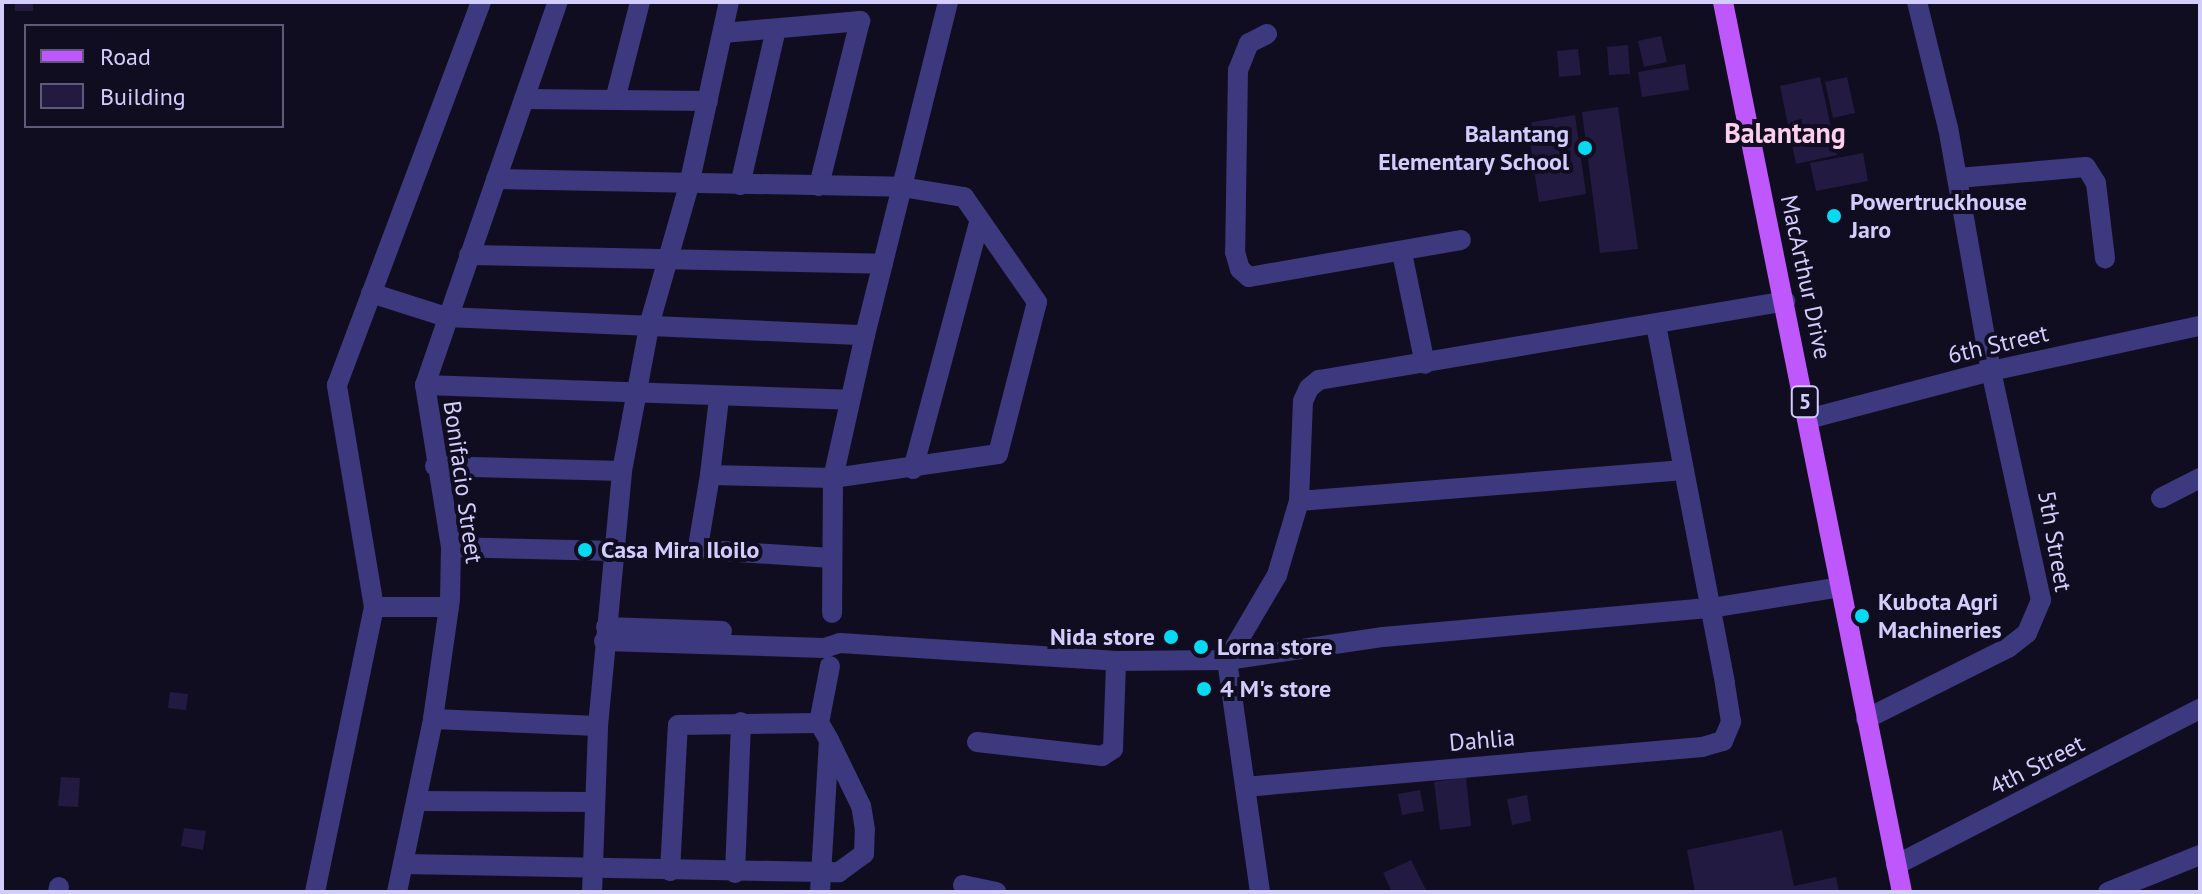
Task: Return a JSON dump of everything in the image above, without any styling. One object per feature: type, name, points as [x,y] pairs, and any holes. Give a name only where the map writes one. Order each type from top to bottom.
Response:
[{"type":"main road","name":"MacArthur Drive","points":[[1723,2],[1902,892]]},
{"type":"street","points":[[315,892],[374,607],[337,385],[481,2]]},
{"type":"street","name":"Bonifacio Street","points":[[397,892],[433,719],[449,607],[451,547],[435,466],[425,385],[446,317],[558,2]]},
{"type":"street","points":[[615,100],[640,2]]},
{"type":"street","points":[[592,892],[598,726],[622,471],[650,322],[689,185],[729,2]]},
{"type":"street","points":[[832,613],[833,478],[849,400],[948,2]]},
{"type":"street","name":"5th Street","points":[[1866,719],[2008,648],[2036,618],[2041,600],[2038,575],[1991,371],[1958,178],[1917,2]]},
{"type":"street","points":[[723,33],[854,18],[862,25],[819,186]]},
{"type":"street","points":[[740,185],[776,29]]},
{"type":"street","points":[[1267,34],[1249,43],[1238,70],[1235,252],[1240,269],[1249,277],[1402,253],[1461,240]]},
{"type":"street","points":[[524,99],[708,101]]},
{"type":"street","points":[[1958,178],[2086,167],[2096,183],[2105,258]]},
{"type":"street","points":[[496,179],[902,187],[964,197],[1037,302],[1001,448],[992,458],[833,478],[710,475]]},
{"type":"street","points":[[913,469],[979,222]]},
{"type":"street","points":[[1402,253],[1425,364]]},
{"type":"street","points":[[469,255],[883,264]]},
{"type":"street","points":[[371,293],[446,317],[650,322],[865,335]]},
{"type":"street","points":[[1260,892],[1227,660],[1277,575],[1299,501],[1303,401],[1309,388],[1319,380],[1656,326],[1785,301]]},
{"type":"street","points":[[1656,326],[1681,470],[1711,608]]},
{"type":"street","name":"6th Street","points":[[1808,419],[1991,371],[2200,326]]},
{"type":"street","points":[[425,385],[635,390],[719,398],[849,400]]},
{"type":"street","points":[[719,398],[699,541],[706,550],[832,558]]},
{"type":"street","points":[[435,466],[622,471]]},
{"type":"street","points":[[1299,501],[1681,470]]},
{"type":"street","points":[[2161,498],[2200,478]]},
{"type":"street","points":[[451,547],[614,551]]},
{"type":"street","points":[[605,634],[816,641],[1116,661],[1227,660],[1383,637],[1711,608],[1840,587]]},
{"type":"street","points":[[374,607],[449,607]]},
{"type":"street","name":"Dahlia","points":[[1245,787],[1702,747],[1723,741],[1731,722],[1711,608]]},
{"type":"street","points":[[977,742],[1102,756],[1113,749],[1116,661]]},
{"type":"street","points":[[821,883],[824,732],[830,666]]},
{"type":"street","name":"4th Street","points":[[1896,865],[2200,709]]},
{"type":"street","points":[[433,719],[598,726]]},
{"type":"street","points":[[670,871],[678,725],[741,722],[824,732]]},
{"type":"street","points":[[735,873],[741,722]]},
{"type":"street","points":[[404,864],[735,873],[821,883],[853,864],[866,844],[861,806],[824,732]]},
{"type":"street","points":[[418,801],[595,802]]},
{"type":"street","points":[[2108,892],[2200,855]]},
{"type":"street","points":[[963,885],[996,892]]},
{"type":"building","points":[[15,2],[33,2],[33,11],[15,11]]},
{"type":"building","points":[[1661,36],[1667,62],[1644,67],[1638,41]]},
{"type":"building","points":[[1628,45],[1630,74],[1609,75],[1607,47]]},
{"type":"building","points":[[1578,49],[1581,75],[1559,77],[1557,51]]},
{"type":"building","points":[[1685,64],[1689,90],[1642,97],[1638,72]]},
{"type":"building","points":[[1820,77],[1837,155],[1796,164],[1780,86]]},
{"type":"building","points":[[1847,77],[1855,113],[1833,118],[1825,82]]},
{"type":"building","points":[[1618,107],[1638,249],[1600,253],[1582,112]]},
{"type":"building","points":[[1575,115],[1586,194],[1539,202],[1527,123]]},
{"type":"building","points":[[1863,153],[1868,181],[1816,191],[1810,163]]},
{"type":"building","points":[[170,692],[188,694],[186,710],[168,708]]},
{"type":"building","points":[[61,777],[80,778],[78,807],[58,806]]},
{"type":"building","points":[[1466,777],[1471,826],[1440,830],[1434,782]]},
{"type":"building","points":[[1420,790],[1424,811],[1402,815],[1398,794]]},
{"type":"building","points":[[1527,795],[1531,821],[1512,825],[1507,799]]},
{"type":"building","points":[[184,828],[206,831],[203,850],[181,846]]},
{"type":"building","points":[[1782,830],[1794,886],[1836,877],[1839,892],[1695,892],[1687,850]]},
{"type":"building","points":[[1411,860],[1427,892],[1392,892],[1383,873]]},
{"type":"place","name":"Balantang Elementary School","points":[[1585,148]]},
{"type":"place","name":"Powertruckhouse Jaro","points":[[1834,216]]},
{"type":"place","name":"Casa Mira Iloilo","points":[[585,550]]},
{"type":"place","name":"Kubota Agri Machineries","points":[[1862,616]]},
{"type":"place","name":"Nida store","points":[[1171,637]]},
{"type":"place","name":"Lorna store","points":[[1201,647]]},
{"type":"place","name":"4 M's store","points":[[1204,689]]},
{"type":"district","name":"Balantang","points":[[1785,133]]}]
